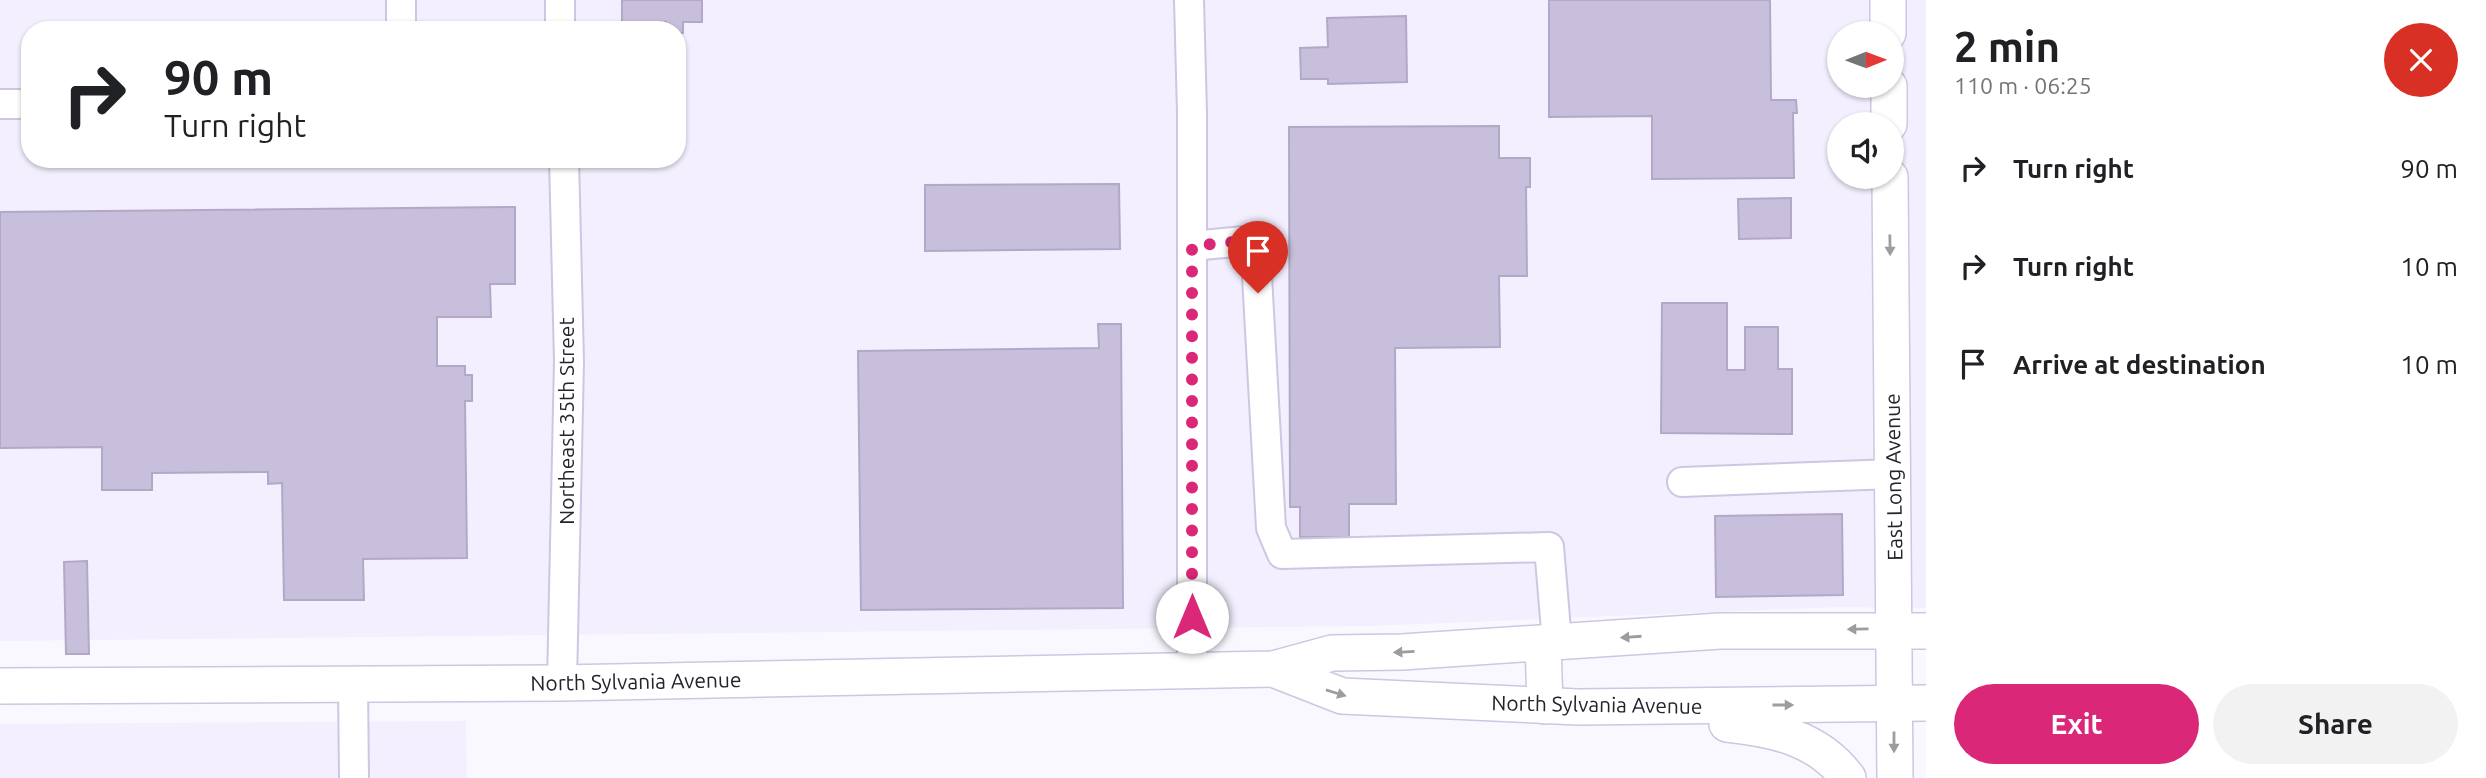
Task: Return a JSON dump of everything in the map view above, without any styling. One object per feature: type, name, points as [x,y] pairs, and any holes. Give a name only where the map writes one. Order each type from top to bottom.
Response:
[{"type":"main road","points":[[1888,0],[1888,21]]},
{"type":"main road","name":"East Long Avenue","points":[[1890,189],[1893,474],[1910,630],[1910,704],[1895,778]]},
{"type":"main road","name":"North Sylvania Avenue","points":[[0,686],[562,683],[1273,669],[1332,653],[1402,652],[1720,631],[1910,630]]},
{"type":"main road","points":[[1550,642],[1561,707],[1773,729],[1810,745],[1842,769],[1848,778]]},
{"type":"main road","name":"North Sylvania Avenue","points":[[1273,669],[1342,696],[1561,707],[1910,704]]},
{"type":"street","points":[[401,0],[401,21]]},
{"type":"street","points":[[560,0],[560,21]]},
{"type":"street","points":[[1189,0],[1192,670]]},
{"type":"street","points":[[0,104],[21,104]]},
{"type":"street","name":"Northeast 35th Street","points":[[562,683],[569,361],[564,168]]},
{"type":"street","points":[[1192,246],[1255,240],[1271,528],[1282,554],[1549,547],[1550,642]]},
{"type":"street","points":[[1682,482],[1893,474]]},
{"type":"street","points":[[353,684],[354,778]]},
{"type":"shaded area","points":[[0,0],[1926,0],[1926,608],[1838,607],[1371,626],[0,641]]},
{"type":"shaded area","points":[[466,721],[467,778],[0,778],[0,724]]},
{"type":"building","points":[[622,0],[702,0],[702,22],[622,21]]},
{"type":"building","points":[[1549,0],[1770,0],[1771,100],[1796,100],[1797,113],[1793,113],[1794,178],[1652,179],[1652,116],[1549,117]]},
{"type":"building","points":[[1406,16],[1407,82],[1328,84],[1328,79],[1301,79],[1300,48],[1328,47],[1327,18]]},
{"type":"building","points":[[1499,126],[1499,158],[1530,158],[1530,187],[1526,187],[1527,276],[1499,276],[1500,347],[1395,348],[1396,504],[1349,504],[1349,537],[1300,537],[1300,507],[1290,507],[1289,127]]},
{"type":"building","points":[[1119,184],[1120,249],[925,251],[925,185]]},
{"type":"building","points":[[1791,198],[1791,238],[1739,239],[1738,199]]},
{"type":"building","points":[[515,207],[515,284],[490,284],[491,317],[437,317],[437,366],[465,366],[465,375],[472,375],[472,401],[465,401],[467,558],[363,559],[364,600],[284,600],[282,483],[268,484],[268,472],[152,473],[152,490],[102,490],[102,447],[0,448],[0,212]]},
{"type":"building","points":[[1662,303],[1727,303],[1727,370],[1745,370],[1745,327],[1778,327],[1778,369],[1792,369],[1792,434],[1661,433]]},
{"type":"building","points":[[1098,324],[1121,324],[1123,608],[861,610],[858,351],[1099,348]]},
{"type":"building","points":[[1842,514],[1843,595],[1716,597],[1715,516]]},
{"type":"building","points":[[87,561],[89,654],[66,654],[64,562]]},
{"type":"route","points":[[1192,617],[1192,246],[1255,240],[1258,293]]}]
